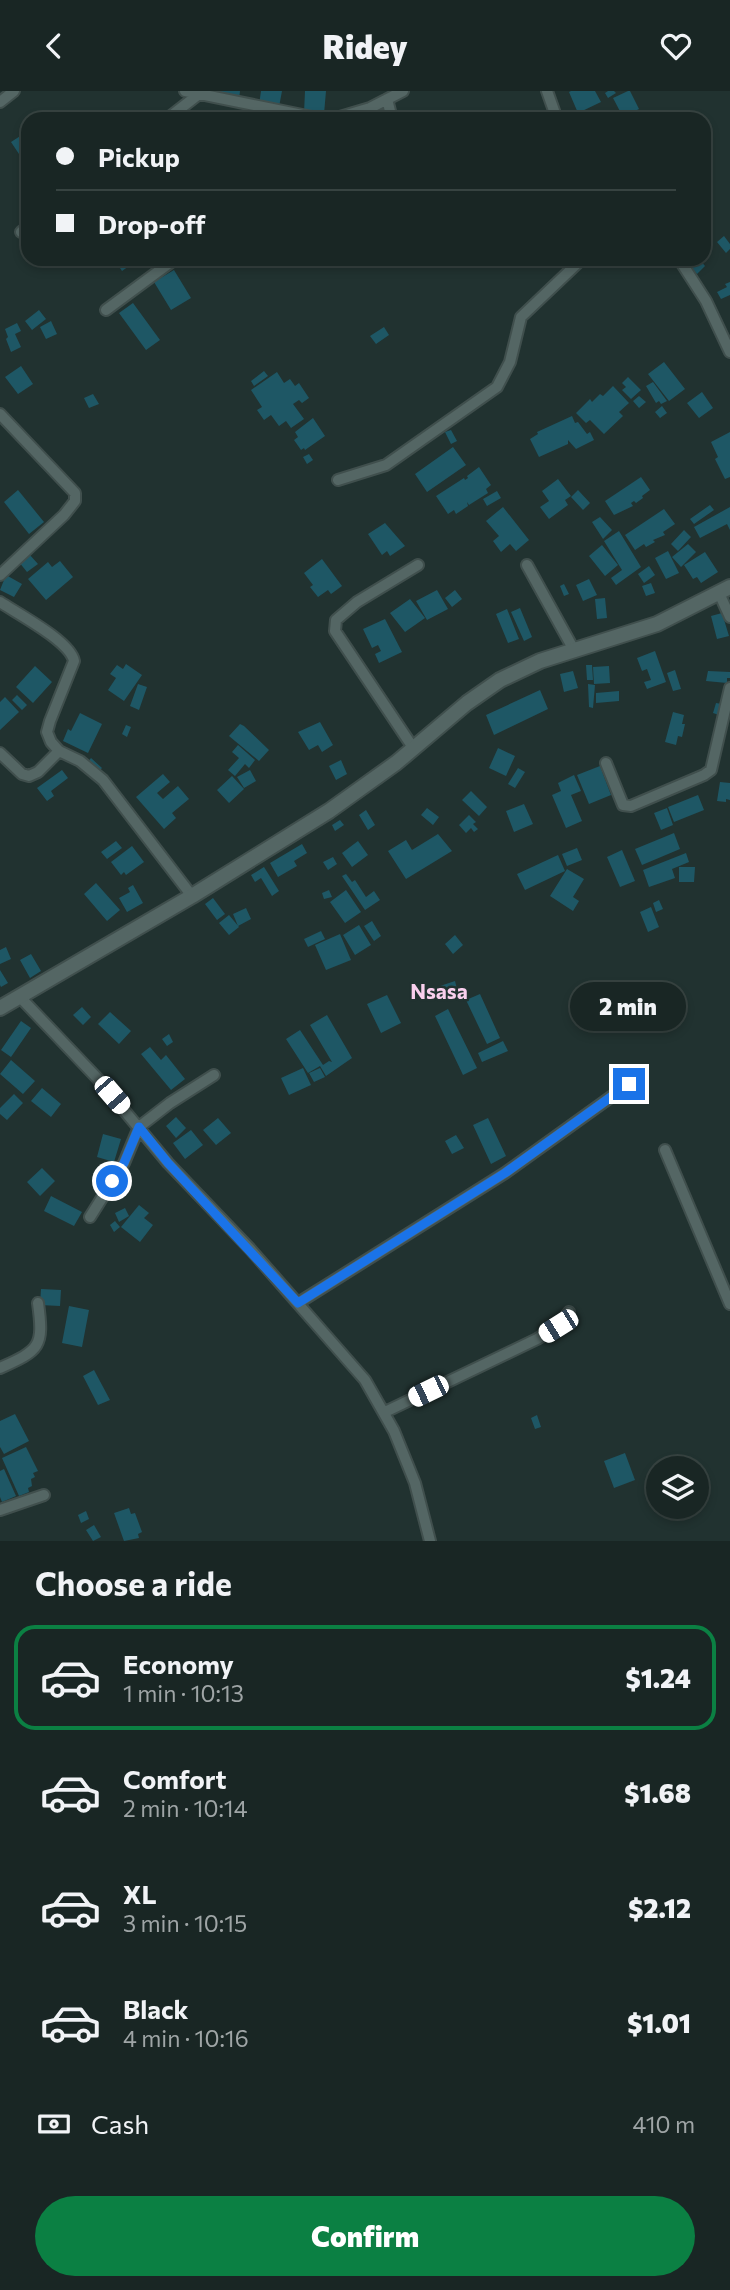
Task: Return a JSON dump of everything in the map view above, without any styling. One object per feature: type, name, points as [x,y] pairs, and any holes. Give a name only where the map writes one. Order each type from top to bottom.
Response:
[{"type":"street","points":[[0,102],[14,91]]},
{"type":"street","points":[[185,91],[275,112]]},
{"type":"street","points":[[357,112],[403,91]]},
{"type":"street","points":[[548,91],[555,112]]},
{"type":"street","points":[[176,112],[199,94]]},
{"type":"street","points":[[387,99],[390,112]]},
{"type":"street","points":[[106,310],[166,266]]},
{"type":"street","points":[[338,480],[386,465],[497,387],[510,362],[521,317],[575,266]]},
{"type":"street","points":[[684,266],[706,301],[730,352]]},
{"type":"street","points":[[0,414],[75,493],[75,502],[0,575]]},
{"type":"street","points":[[414,749],[335,631],[335,619],[357,602],[418,565]]},
{"type":"street","points":[[527,565],[574,650]]},
{"type":"street","points":[[0,1008],[192,896],[329,811],[414,749],[467,702],[500,680],[540,661],[657,624],[725,590],[730,617]]},
{"type":"street","points":[[0,602],[73,653],[74,661],[47,732],[51,742],[59,751],[80,761],[103,780],[192,896]]},
{"type":"street","points":[[606,763],[623,805],[631,806],[704,775],[711,770],[730,688]]},
{"type":"street","points":[[0,753],[22,774],[29,776],[38,772],[59,751]]},
{"type":"street","points":[[19,996],[365,1380],[385,1412],[415,1483],[430,1541]]},
{"type":"street","points":[[90,1217],[124,1163],[139,1127],[214,1075]]},
{"type":"street","points":[[298,1303],[505,1173],[629,1084]]},
{"type":"street","points":[[664,1150],[730,1304]]},
{"type":"street","points":[[0,1368],[31,1353],[38,1345],[41,1328],[38,1303]]},
{"type":"street","points":[[385,1412],[537,1339],[558,1326],[569,1312]]},
{"type":"street","points":[[0,1510],[44,1495]]},
{"type":"building","points":[[219,91],[240,91],[239,100],[218,96]]},
{"type":"building","points":[[261,91],[282,91],[279,107],[259,105]]},
{"type":"building","points":[[305,91],[326,91],[324,112],[304,112]]},
{"type":"building","points":[[595,91],[601,102],[578,112],[569,92]]},
{"type":"building","points":[[630,91],[639,109],[620,112],[613,98]]},
{"type":"building","points":[[605,93],[616,93],[608,98]]},
{"type":"building","points":[[21,136],[21,153],[19,154],[11,142]]},
{"type":"building","points":[[724,236],[730,244],[726,253],[717,242]]},
{"type":"building","points":[[694,266],[705,266],[697,274],[692,268]]},
{"type":"building","points":[[174,270],[191,298],[171,310],[154,282]]},
{"type":"building","points":[[730,282],[730,295],[721,299],[717,292],[727,287],[725,284]]},
{"type":"building","points":[[133,303],[160,340],[146,350],[119,313]]},
{"type":"building","points":[[39,310],[46,319],[32,330],[25,321]]},
{"type":"building","points":[[51,321],[57,334],[46,339],[40,327]]},
{"type":"building","points":[[17,323],[21,331],[15,334],[21,347],[11,352],[5,329]]},
{"type":"building","points":[[384,327],[389,335],[376,344],[370,336]]},
{"type":"building","points":[[664,362],[685,389],[669,401],[648,374]]},
{"type":"building","points":[[21,366],[33,384],[18,394],[5,377]]},
{"type":"building","points":[[264,371],[268,376],[254,386],[251,381]]},
{"type":"building","points":[[277,372],[284,383],[290,379],[295,386],[299,383],[309,398],[302,403],[299,400],[293,404],[304,419],[291,428],[286,421],[279,426],[271,415],[264,420],[257,410],[262,407],[251,390]]},
{"type":"building","points":[[628,377],[641,390],[631,399],[622,390],[626,387],[622,383]]},
{"type":"building","points":[[653,382],[667,401],[656,403],[646,386]]},
{"type":"building","points":[[613,386],[629,403],[619,412],[623,416],[604,434],[590,420],[586,423],[576,413],[590,399],[592,402],[600,394],[603,396]]},
{"type":"building","points":[[702,392],[713,408],[699,418],[687,403]]},
{"type":"building","points":[[93,394],[99,404],[89,408],[84,398]]},
{"type":"building","points":[[639,396],[646,402],[639,408],[633,401]]},
{"type":"building","points":[[662,406],[667,413],[660,418],[655,412]]},
{"type":"building","points":[[572,416],[575,423],[578,422],[587,434],[590,432],[594,440],[576,449],[568,440],[568,444],[539,457],[530,439],[538,434],[537,432]]},
{"type":"building","points":[[313,418],[325,436],[301,450],[294,440],[298,437],[295,432]]},
{"type":"building","points":[[451,430],[457,441],[451,444],[445,432]]},
{"type":"building","points":[[730,432],[730,477],[725,479],[715,459],[718,457],[711,442]]},
{"type":"building","points":[[453,447],[466,465],[427,492],[415,474]]},
{"type":"building","points":[[309,454],[313,460],[307,464],[303,457]]},
{"type":"building","points":[[479,467],[491,485],[486,489],[488,493],[469,505],[467,502],[468,506],[456,514],[454,510],[448,514],[436,496],[468,478],[467,476]]},
{"type":"building","points":[[641,477],[650,490],[636,503],[631,503],[633,506],[614,515],[605,501]]},
{"type":"building","points":[[558,479],[571,496],[565,500],[568,505],[549,519],[540,507],[549,501],[542,491]]},
{"type":"building","points":[[18,490],[44,522],[29,534],[4,502]]},
{"type":"building","points":[[578,490],[590,503],[583,510],[571,497]]},
{"type":"building","points":[[497,491],[501,498],[487,506],[483,499]]},
{"type":"building","points":[[710,505],[714,510],[694,524],[690,519]]},
{"type":"building","points":[[503,507],[529,540],[516,551],[510,544],[501,552],[493,541],[499,536],[486,521]]},
{"type":"building","points":[[730,507],[730,530],[727,524],[700,538],[694,527]]},
{"type":"building","points":[[664,509],[675,524],[663,532],[665,535],[653,540],[655,542],[646,547],[644,544],[635,550],[625,535]]},
{"type":"building","points":[[600,517],[612,530],[603,539],[592,522]]},
{"type":"building","points":[[385,523],[405,546],[390,556],[387,551],[382,555],[368,534]]},
{"type":"building","points":[[684,530],[691,537],[678,551],[671,544]]},
{"type":"building","points":[[619,531],[641,567],[616,585],[611,578],[622,570],[604,541]]},
{"type":"building","points":[[688,544],[696,552],[681,567],[672,557]]},
{"type":"building","points":[[602,545],[618,565],[605,576],[589,556]]},
{"type":"building","points":[[668,551],[679,573],[666,579],[655,558]]},
{"type":"building","points":[[705,552],[718,572],[701,583],[697,577],[693,579],[684,565]]},
{"type":"building","points":[[29,554],[38,564],[27,572],[19,562]]},
{"type":"building","points":[[322,559],[342,586],[331,594],[328,590],[318,597],[304,573]]},
{"type":"building","points":[[60,561],[73,577],[46,600],[28,579],[48,562],[52,567]]},
{"type":"building","points":[[649,566],[655,575],[644,583],[638,574]]},
{"type":"building","points":[[6,575],[22,584],[14,597],[0,590]]},
{"type":"building","points":[[589,579],[597,595],[583,601],[576,585]]},
{"type":"building","points":[[651,583],[655,593],[646,596],[642,586]]},
{"type":"building","points":[[564,584],[569,594],[564,596],[560,586]]},
{"type":"building","points":[[437,590],[448,609],[427,620],[416,601]]},
{"type":"building","points":[[455,590],[462,599],[452,607],[445,598]]},
{"type":"building","points":[[605,598],[607,618],[597,619],[595,599]]},
{"type":"building","points":[[410,599],[425,618],[405,632],[390,613]]},
{"type":"building","points":[[520,608],[532,637],[524,641],[511,612]]},
{"type":"building","points":[[507,609],[519,639],[508,643],[496,614]]},
{"type":"building","points":[[722,613],[729,636],[717,639],[711,616]]},
{"type":"building","points":[[385,619],[402,652],[379,663],[375,654],[381,651],[378,645],[372,648],[363,629]]},
{"type":"building","points":[[655,651],[666,682],[647,689],[644,682],[651,680],[647,669],[642,671],[637,658]]},
{"type":"building","points":[[126,664],[142,675],[124,701],[108,690],[116,678],[110,674],[117,665],[123,669]]},
{"type":"building","points":[[586,665],[592,665],[593,680],[587,680]]},
{"type":"building","points":[[35,666],[52,682],[33,703],[16,687]]},
{"type":"building","points":[[609,666],[610,683],[594,684],[593,667]]},
{"type":"building","points":[[675,670],[681,689],[673,691],[667,673]]},
{"type":"building","points":[[573,671],[578,688],[564,692],[560,674]]},
{"type":"building","points":[[708,671],[730,672],[730,678],[727,678],[727,683],[706,681]]},
{"type":"building","points":[[138,684],[147,687],[139,710],[130,706]]},
{"type":"building","points":[[588,684],[595,685],[593,708],[589,707]]},
{"type":"building","points":[[540,690],[548,709],[494,735],[486,715]]},
{"type":"building","points":[[619,691],[619,701],[596,703],[596,693]]},
{"type":"building","points":[[17,695],[27,705],[22,710],[12,700]]},
{"type":"building","points":[[5,697],[19,712],[0,730],[0,702]]},
{"type":"building","points":[[716,703],[722,704],[719,715],[713,713]]},
{"type":"building","points":[[673,712],[684,715],[682,724],[685,724],[682,737],[678,736],[676,745],[665,742]]},
{"type":"building","points":[[80,713],[102,724],[88,753],[63,741]]},
{"type":"building","points":[[320,722],[333,745],[322,752],[318,745],[309,750],[298,732]]},
{"type":"building","points":[[240,724],[269,750],[259,761],[229,736]]},
{"type":"building","points":[[126,725],[131,727],[127,737],[122,734]]},
{"type":"building","points":[[238,745],[255,760],[249,768],[245,764],[235,776],[228,770],[239,758],[232,752]]},
{"type":"building","points":[[498,748],[515,756],[506,776],[489,768]]},
{"type":"building","points":[[91,758],[102,768],[98,772],[87,763]]},
{"type":"building","points":[[341,760],[347,774],[336,780],[329,766]]},
{"type":"building","points":[[600,766],[611,795],[589,804],[577,775]]},
{"type":"building","points":[[518,768],[525,772],[515,788],[508,784]]},
{"type":"building","points":[[62,770],[68,778],[51,791],[54,796],[47,801],[37,788]]},
{"type":"building","points":[[250,770],[256,781],[244,788],[237,777]]},
{"type":"building","points":[[163,774],[170,782],[157,793],[163,799],[178,786],[189,799],[172,813],[176,818],[164,829],[136,797]]},
{"type":"building","points":[[574,775],[581,791],[571,795],[582,821],[566,828],[552,795],[561,791],[558,783]]},
{"type":"building","points":[[232,776],[244,789],[229,803],[217,790]]},
{"type":"building","points":[[720,782],[730,783],[730,800],[726,799],[726,802],[717,801]]},
{"type":"building","points":[[471,791],[487,807],[479,816],[462,800]]},
{"type":"building","points":[[698,795],[704,810],[674,822],[668,807]]},
{"type":"building","points":[[524,804],[533,824],[514,832],[506,811]]},
{"type":"building","points":[[427,808],[439,817],[433,825],[421,815]]},
{"type":"building","points":[[667,808],[673,825],[661,830],[654,813]]},
{"type":"building","points":[[366,810],[375,825],[368,830],[359,815]]},
{"type":"building","points":[[469,815],[476,822],[473,824],[478,829],[474,832],[471,828],[466,833],[459,825]]},
{"type":"building","points":[[340,820],[344,825],[335,831],[332,825]]},
{"type":"building","points":[[674,833],[680,849],[642,865],[635,849]]},
{"type":"building","points":[[438,834],[452,851],[406,879],[388,851],[406,840],[412,850]]},
{"type":"building","points":[[116,841],[122,848],[107,859],[101,852]]},
{"type":"building","points":[[358,841],[368,855],[352,867],[342,853]]},
{"type":"building","points":[[302,844],[307,853],[294,861],[297,866],[278,877],[270,863]]},
{"type":"building","points":[[132,846],[144,862],[126,875],[124,872],[121,875],[111,862]]},
{"type":"building","points":[[577,848],[582,860],[567,866],[562,854]]},
{"type":"building","points":[[622,850],[635,881],[620,887],[607,857]]},
{"type":"building","points":[[686,853],[689,862],[672,869],[675,878],[649,887],[643,870]]},
{"type":"building","points":[[558,855],[565,871],[525,890],[517,874]]},
{"type":"building","points":[[333,857],[337,864],[328,870],[323,862]]},
{"type":"building","points":[[264,867],[279,891],[272,896],[261,878],[255,882],[251,875]]},
{"type":"building","points":[[679,867],[695,867],[694,882],[679,882]]},
{"type":"building","points":[[567,869],[584,879],[573,897],[579,901],[573,911],[550,896]]},
{"type":"building","points":[[346,874],[352,882],[355,880],[366,897],[374,891],[380,900],[365,910],[342,876]]},
{"type":"building","points":[[96,883],[120,910],[107,921],[84,894]]},
{"type":"building","points":[[133,885],[143,903],[127,912],[119,898],[130,892],[128,888]]},
{"type":"building","points":[[329,890],[332,897],[324,899],[322,893]]},
{"type":"building","points":[[346,890],[361,912],[345,923],[330,902]]},
{"type":"building","points":[[213,898],[225,914],[217,920],[205,904]]},
{"type":"building","points":[[659,900],[663,909],[656,912],[653,903]]},
{"type":"building","points":[[651,907],[659,927],[648,932],[640,912]]},
{"type":"building","points":[[246,908],[251,919],[238,926],[233,914]]},
{"type":"building","points":[[229,915],[239,927],[229,935],[219,923]]},
{"type":"building","points":[[372,921],[381,936],[374,941],[364,926]]},
{"type":"building","points":[[359,925],[371,945],[355,955],[343,935]]},
{"type":"building","points":[[321,931],[325,939],[308,947],[304,939]]},
{"type":"building","points":[[340,934],[351,960],[326,970],[315,945]]},
{"type":"building","points":[[455,935],[463,945],[453,954],[445,944]]},
{"type":"building","points":[[6,947],[11,959],[0,964],[0,950]]},
{"type":"building","points":[[31,954],[41,971],[30,978],[20,960]]},
{"type":"building","points":[[0,970],[8,983],[1,987],[0,985]]},
{"type":"building","points":[[455,981],[457,989],[443,994],[440,986]]},
{"type":"building","points":[[480,994],[500,1038],[487,1044],[466,1000]]},
{"type":"building","points":[[387,995],[401,1023],[381,1033],[367,1004]]},
{"type":"building","points":[[82,1007],[91,1017],[83,1025],[73,1015]]},
{"type":"building","points":[[448,1009],[477,1068],[463,1075],[435,1016]]},
{"type":"building","points":[[110,1012],[131,1031],[119,1044],[98,1024]]},
{"type":"building","points":[[327,1015],[352,1058],[326,1076],[320,1066],[308,1073],[286,1039],[300,1030],[323,1065],[332,1062],[310,1025]]},
{"type":"building","points":[[21,1021],[31,1028],[11,1057],[1,1050]]},
{"type":"building","points":[[169,1034],[173,1042],[167,1046],[162,1039]]},
{"type":"building","points":[[503,1041],[508,1051],[482,1062],[478,1053]]},
{"type":"building","points":[[150,1047],[161,1060],[166,1055],[185,1079],[171,1090],[141,1054]]},
{"type":"building","points":[[11,1060],[35,1081],[23,1094],[0,1074]]},
{"type":"building","points":[[303,1068],[311,1085],[289,1095],[281,1078]]},
{"type":"building","points":[[320,1068],[325,1077],[314,1082],[309,1073]]},
{"type":"building","points":[[42,1088],[61,1104],[51,1117],[31,1101]]},
{"type":"building","points":[[14,1094],[23,1103],[7,1120],[0,1114],[0,1108]]},
{"type":"building","points":[[176,1117],[186,1128],[176,1138],[166,1126]]},
{"type":"building","points":[[218,1118],[231,1133],[216,1145],[203,1130]]},
{"type":"building","points":[[488,1118],[506,1156],[491,1164],[473,1125]]},
{"type":"building","points":[[191,1130],[203,1145],[185,1159],[173,1143]]},
{"type":"building","points":[[103,1134],[121,1139],[114,1162],[97,1157]]},
{"type":"building","points":[[456,1135],[464,1148],[452,1154],[445,1141]]},
{"type":"building","points":[[42,1168],[55,1181],[40,1196],[27,1182]]},
{"type":"building","points":[[51,1196],[82,1212],[74,1226],[44,1211]]},
{"type":"building","points":[[139,1205],[149,1213],[144,1218],[153,1225],[140,1242],[121,1227]]},
{"type":"building","points":[[125,1208],[129,1216],[119,1222],[115,1213]]},
{"type":"building","points":[[115,1221],[120,1227],[114,1232],[110,1225]]},
{"type":"building","points":[[41,1289],[61,1290],[60,1306],[40,1305]]},
{"type":"building","points":[[69,1306],[89,1310],[82,1347],[62,1343]]},
{"type":"building","points":[[94,1370],[110,1400],[98,1405],[83,1376]]},
{"type":"building","points":[[15,1414],[29,1441],[4,1454],[0,1447],[0,1421]]},
{"type":"building","points":[[537,1415],[541,1427],[535,1429],[531,1418]]},
{"type":"building","points":[[26,1447],[38,1471],[33,1473],[35,1477],[31,1479],[29,1492],[19,1496],[2,1458]]},
{"type":"building","points":[[625,1453],[635,1480],[614,1488],[604,1461]]},
{"type":"building","points":[[4,1469],[16,1496],[2,1502],[0,1471]]},
{"type":"building","points":[[129,1508],[131,1514],[135,1513],[142,1532],[138,1534],[139,1538],[124,1541],[114,1513]]},
{"type":"building","points":[[86,1511],[89,1519],[81,1523],[78,1515]]},
{"type":"building","points":[[94,1525],[101,1537],[93,1541],[86,1530]]},
{"type":"district","name":"Nsasa","points":[[439,990]]},
{"type":"route","points":[[112,1181],[124,1163],[139,1127],[168,1163],[298,1303],[505,1173],[629,1084]]}]
